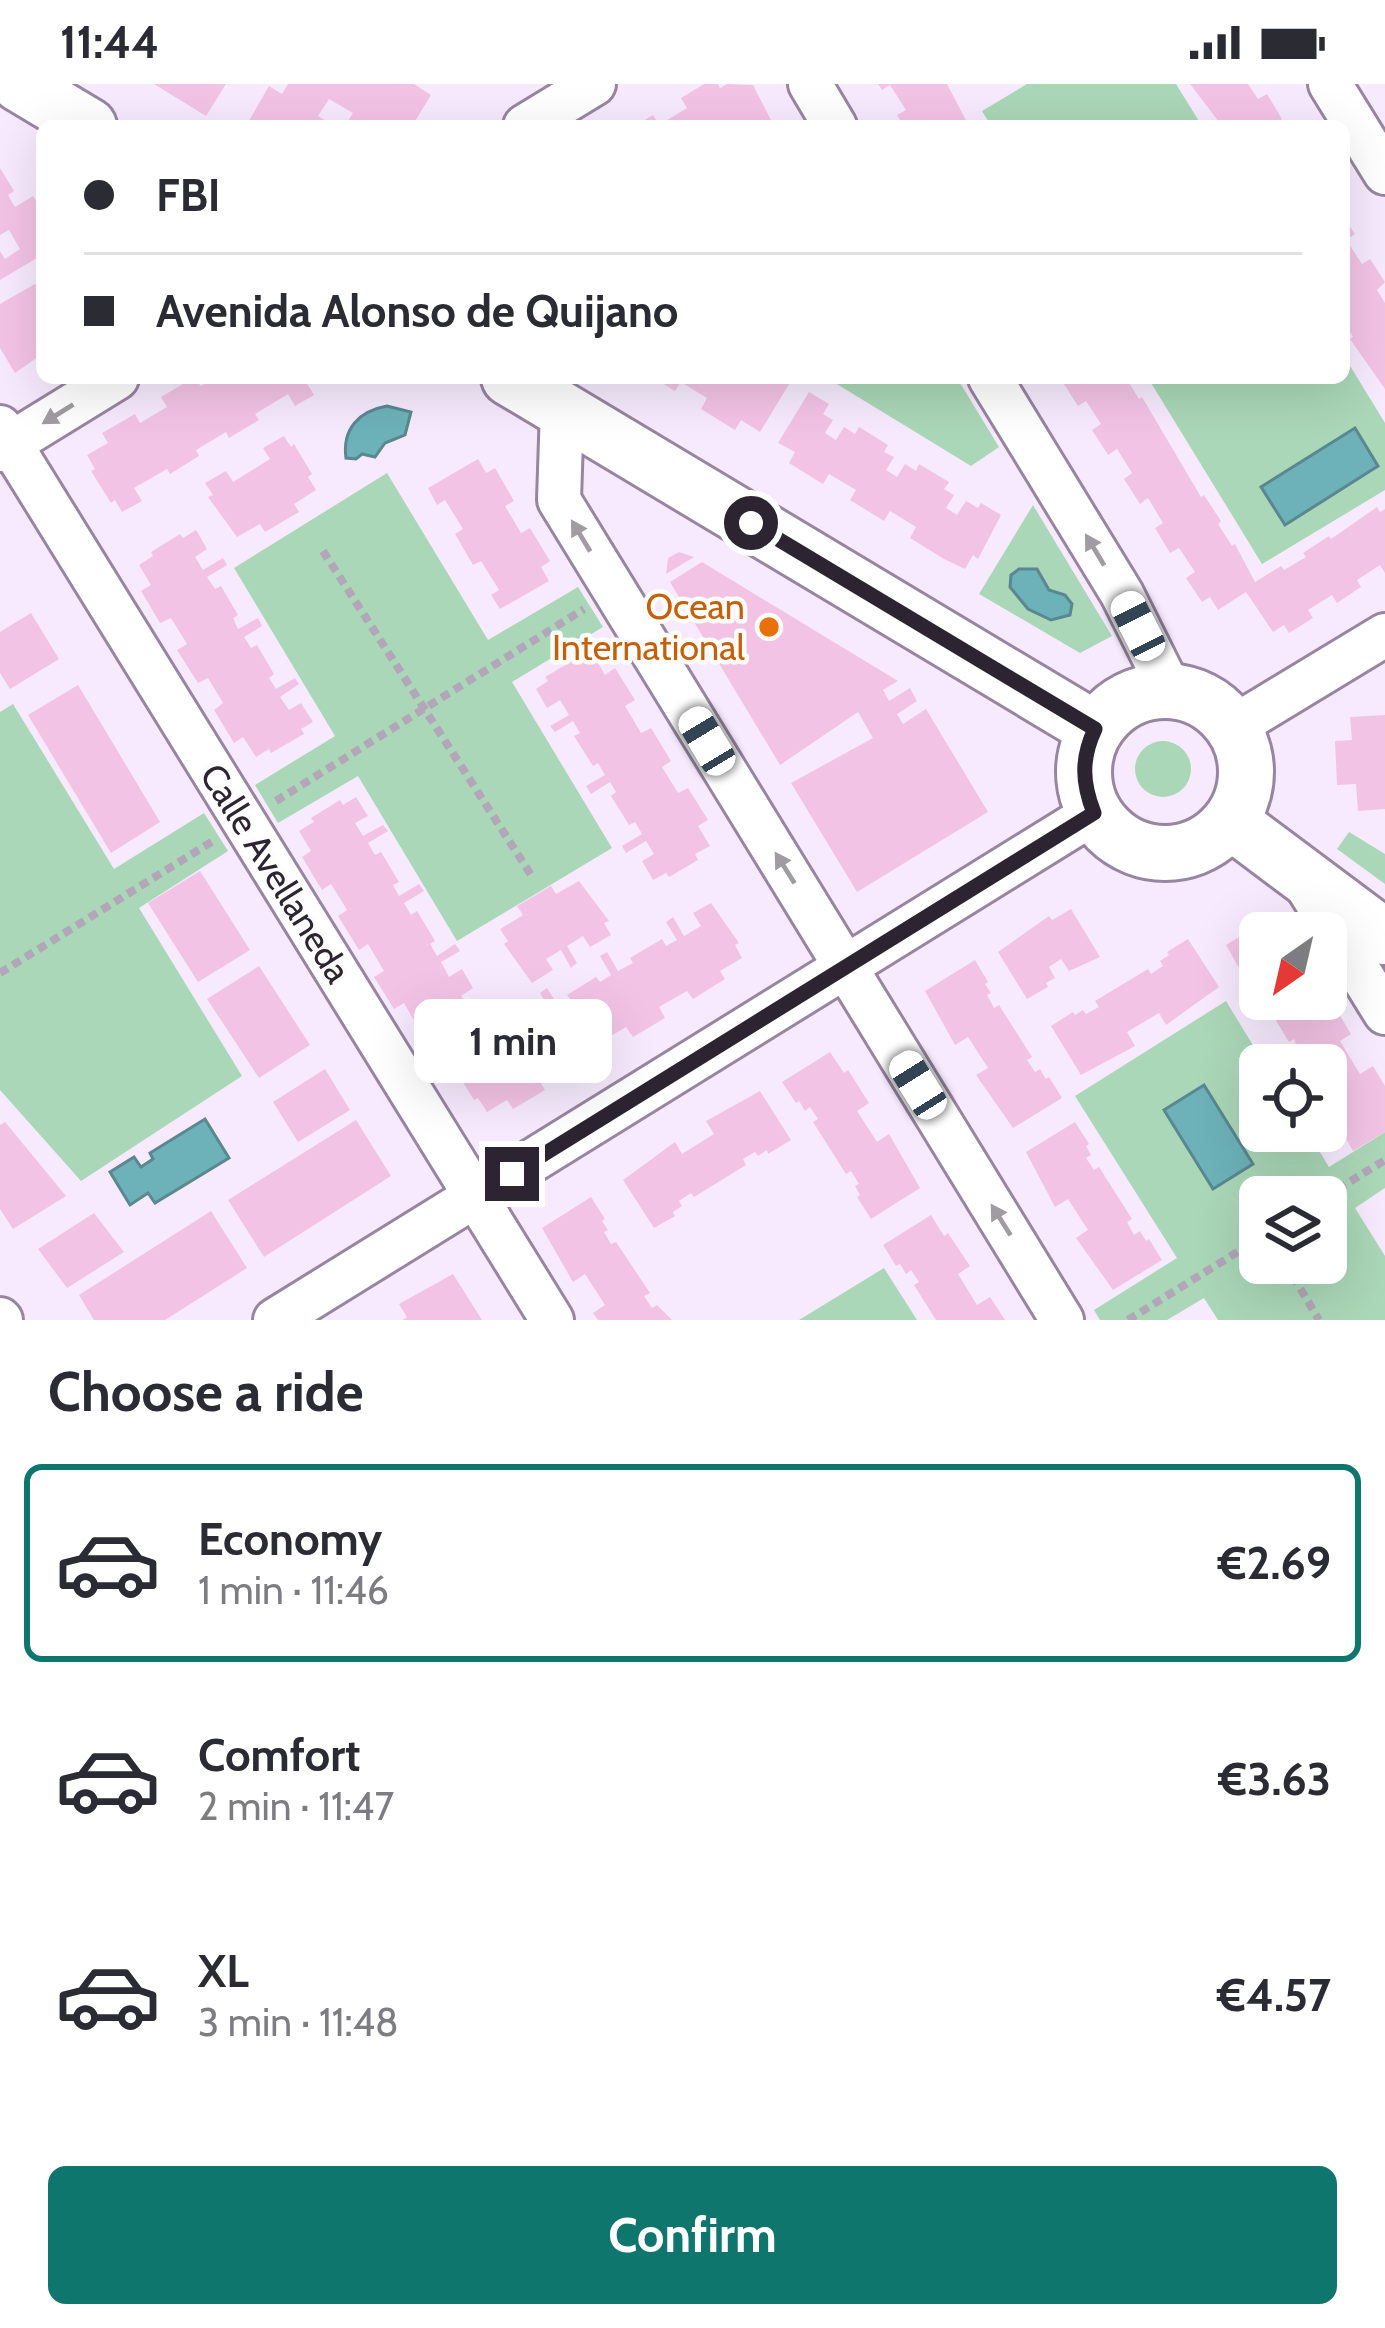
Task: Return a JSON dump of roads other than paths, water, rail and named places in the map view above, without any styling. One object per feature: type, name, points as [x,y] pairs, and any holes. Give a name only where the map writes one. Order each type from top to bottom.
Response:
[{"type":"main road","points":[[20,84],[79,120]]},
{"type":"main road","points":[[519,384],[1095,729]]},
{"type":"main road","points":[[1170,690],[1206,701],[1233,727],[1246,766],[1245,788],[1230,821],[1210,840],[1168,854],[1126,844],[1094,813],[1083,770],[1086,749],[1095,729],[1115,706],[1141,693],[1170,690]]},
{"type":"main road","points":[[1230,821],[1385,937]]},
{"type":"street","points":[[535,120],[594,84]]},
{"type":"street","points":[[809,84],[831,120]]},
{"type":"street","points":[[1330,84],[1385,172]]},
{"type":"street","points":[[4,440],[106,384]]},
{"type":"street","points":[[994,384],[1122,594],[1170,690]]},
{"type":"street","points":[[562,410],[559,500],[1062,1320]]},
{"type":"street","name":"Calle Avellaneda","points":[[4,440],[552,1320]]},
{"type":"street","points":[[1233,727],[1385,635]]},
{"type":"street","points":[[275,1320],[1094,813]]},
{"type":"street","points":[[1299,873],[1385,1013]]},
{"type":"place","name":"Ocean International","points":[[769,627]]}]
